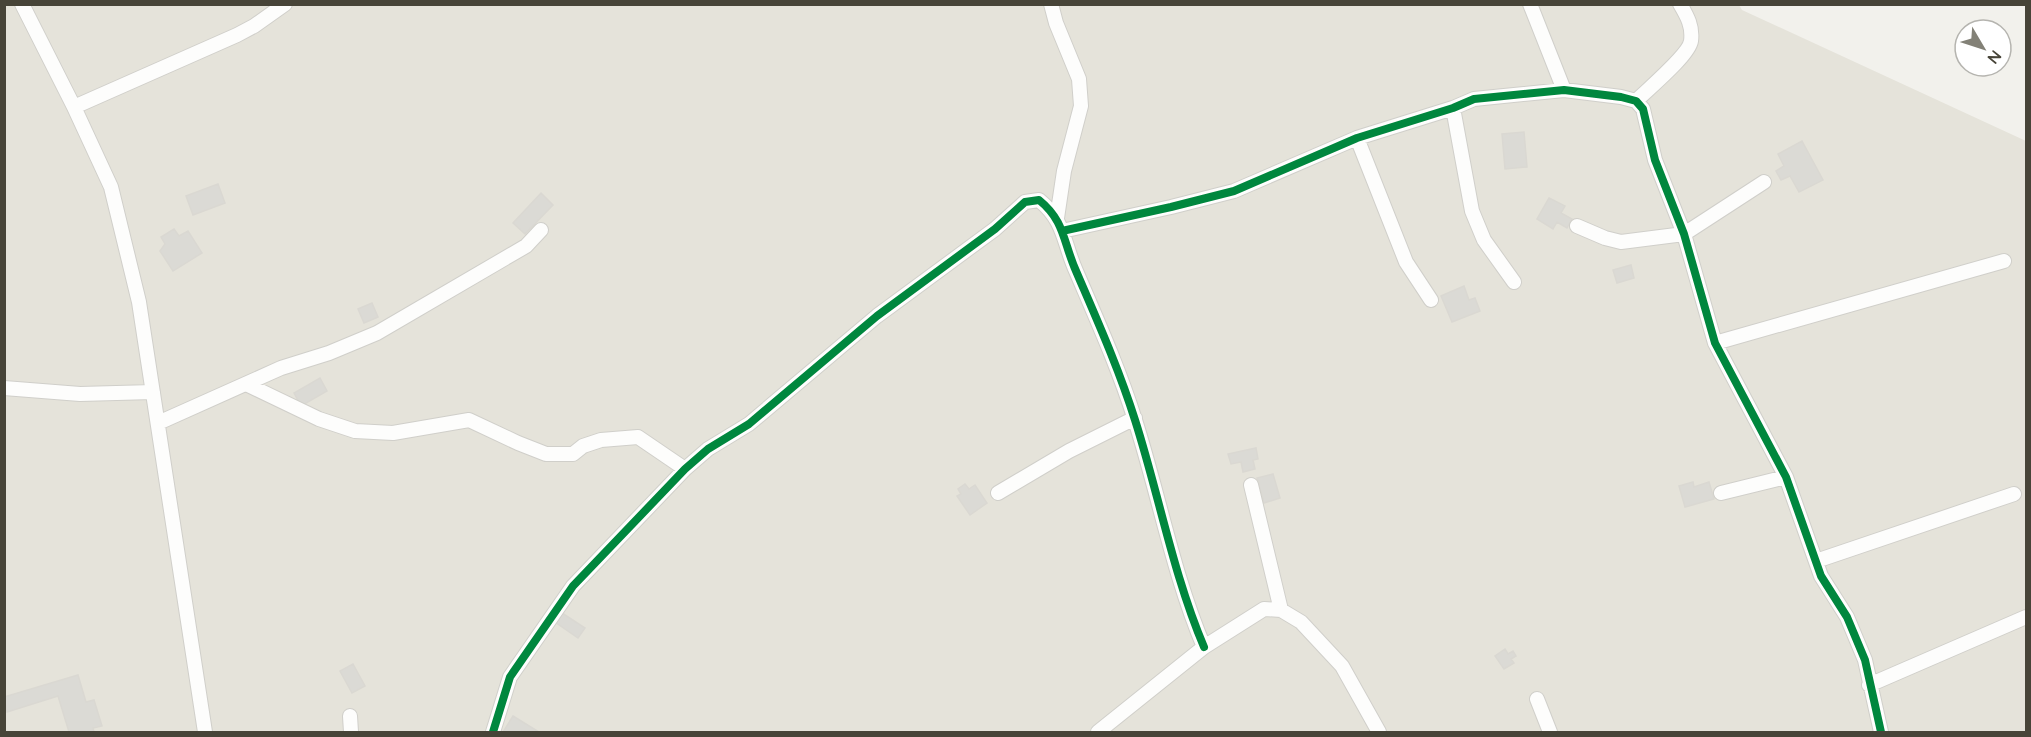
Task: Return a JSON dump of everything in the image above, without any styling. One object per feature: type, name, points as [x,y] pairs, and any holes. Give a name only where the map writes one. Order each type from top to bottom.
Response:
[{"type":"street","points":[[74,107],[237,35],[285,4]]},
{"type":"street","points":[[1051,4],[1056,23],[1079,79],[1081,106],[1064,171],[1057,218]]},
{"type":"street","points":[[1530,4],[1564,90]]},
{"type":"street","points":[[1636,101],[1680,58],[1691,43],[1690,22],[1680,4]]},
{"type":"street","points":[[25,6],[111,188],[139,302],[206,732]]},
{"type":"street","points":[[1062,231],[1234,191],[1358,138],[1453,108],[1474,99],[1564,90],[1636,101],[1643,109],[1655,160],[1684,234],[1715,343],[1786,477],[1821,576],[1847,617],[1865,660],[1881,732]]},
{"type":"street","points":[[1453,108],[1472,211],[1484,240],[1514,282]]},
{"type":"street","points":[[1358,138],[1406,262],[1431,300]]},
{"type":"street","points":[[1577,226],[1621,242],[1684,234],[1764,182]]},
{"type":"street","points":[[493,732],[510,677],[573,586],[685,469],[708,449],[749,424],[877,316],[995,229],[1025,202],[1039,200],[1057,218],[1067,251],[1105,338],[1135,418],[1189,612],[1204,647]]},
{"type":"street","points":[[158,423],[281,368],[329,353],[377,333],[526,246],[541,230]]},
{"type":"street","points":[[1715,343],[2004,261]]},
{"type":"street","points":[[246,384],[319,419],[355,431],[393,433],[469,420],[546,454],[573,454],[584,446],[601,440],[638,437],[685,469]]},
{"type":"street","points":[[4,388],[80,394],[153,392]]},
{"type":"street","points":[[998,493],[1069,451],[1135,418]]},
{"type":"street","points":[[1721,494],[1786,477]]},
{"type":"street","points":[[1251,485],[1281,610]]},
{"type":"street","points":[[1815,561],[2014,494]]},
{"type":"street","points":[[1098,732],[1204,647],[1264,609],[1281,610],[1301,622],[1342,666],[1379,732]]},
{"type":"street","points":[[1869,685],[2026,617]]},
{"type":"street","points":[[1538,699],[1550,732]]},
{"type":"street","points":[[350,716],[351,732]]},
{"type":"shaded area","points":[[4,5],[1739,5],[1742,10],[2026,141],[2026,732],[5,732]]},
{"type":"building","points":[[1524,132],[1527,167],[1505,169],[1502,134]]},
{"type":"building","points":[[1802,141],[1823,180],[1799,192],[1790,176],[1781,180],[1776,171],[1784,166],[1778,154]]},
{"type":"building","points":[[218,184],[225,203],[193,215],[186,196]]},
{"type":"building","points":[[541,193],[553,205],[525,234],[513,223]]},
{"type":"building","points":[[1549,198],[1565,206],[1561,213],[1572,219],[1567,228],[1557,222],[1553,229],[1537,219]]},
{"type":"building","points":[[174,229],[179,236],[188,231],[202,253],[173,271],[160,251],[165,244],[161,237]]},
{"type":"building","points":[[1631,265],[1634,278],[1617,283],[1613,270]]},
{"type":"building","points":[[1464,286],[1469,300],[1475,298],[1480,311],[1452,322],[1441,296]]},
{"type":"building","points":[[372,303],[378,317],[364,323],[358,309]]},
{"type":"building","points":[[320,378],[327,391],[301,406],[294,393]]},
{"type":"building","points":[[1256,448],[1258,459],[1253,460],[1255,469],[1243,472],[1241,462],[1231,464],[1228,454]]},
{"type":"building","points":[[1273,474],[1280,498],[1264,503],[1257,478]]},
{"type":"building","points":[[1693,482],[1694,487],[1709,482],[1714,499],[1685,507],[1679,486]]},
{"type":"building","points":[[965,484],[969,489],[975,485],[987,503],[970,515],[957,496],[961,494],[958,489]]},
{"type":"building","points":[[562,613],[585,628],[578,638],[555,622]]},
{"type":"building","points":[[1505,649],[1508,654],[1513,651],[1516,656],[1511,659],[1514,663],[1504,669],[1495,656]]},
{"type":"building","points":[[353,664],[365,686],[352,693],[340,671]]},
{"type":"building","points":[[78,675],[86,702],[94,700],[102,726],[93,728],[94,732],[69,732],[58,696],[7,712],[4,697]]},
{"type":"building","points":[[513,716],[539,732],[503,732]]},
{"type":"cycle path","points":[[1062,231],[1234,191],[1357,138],[1453,108],[1474,99],[1564,90],[1636,101],[1643,109],[1655,160],[1684,234],[1715,343],[1786,477],[1821,576],[1847,617],[1865,660],[1881,732]]},
{"type":"cycle path","points":[[493,732],[510,677],[573,586],[685,469],[708,449],[749,424],[877,316],[995,229],[1025,202],[1039,200],[1059,224],[1122,382],[1144,448],[1184,591],[1204,647]]}]
